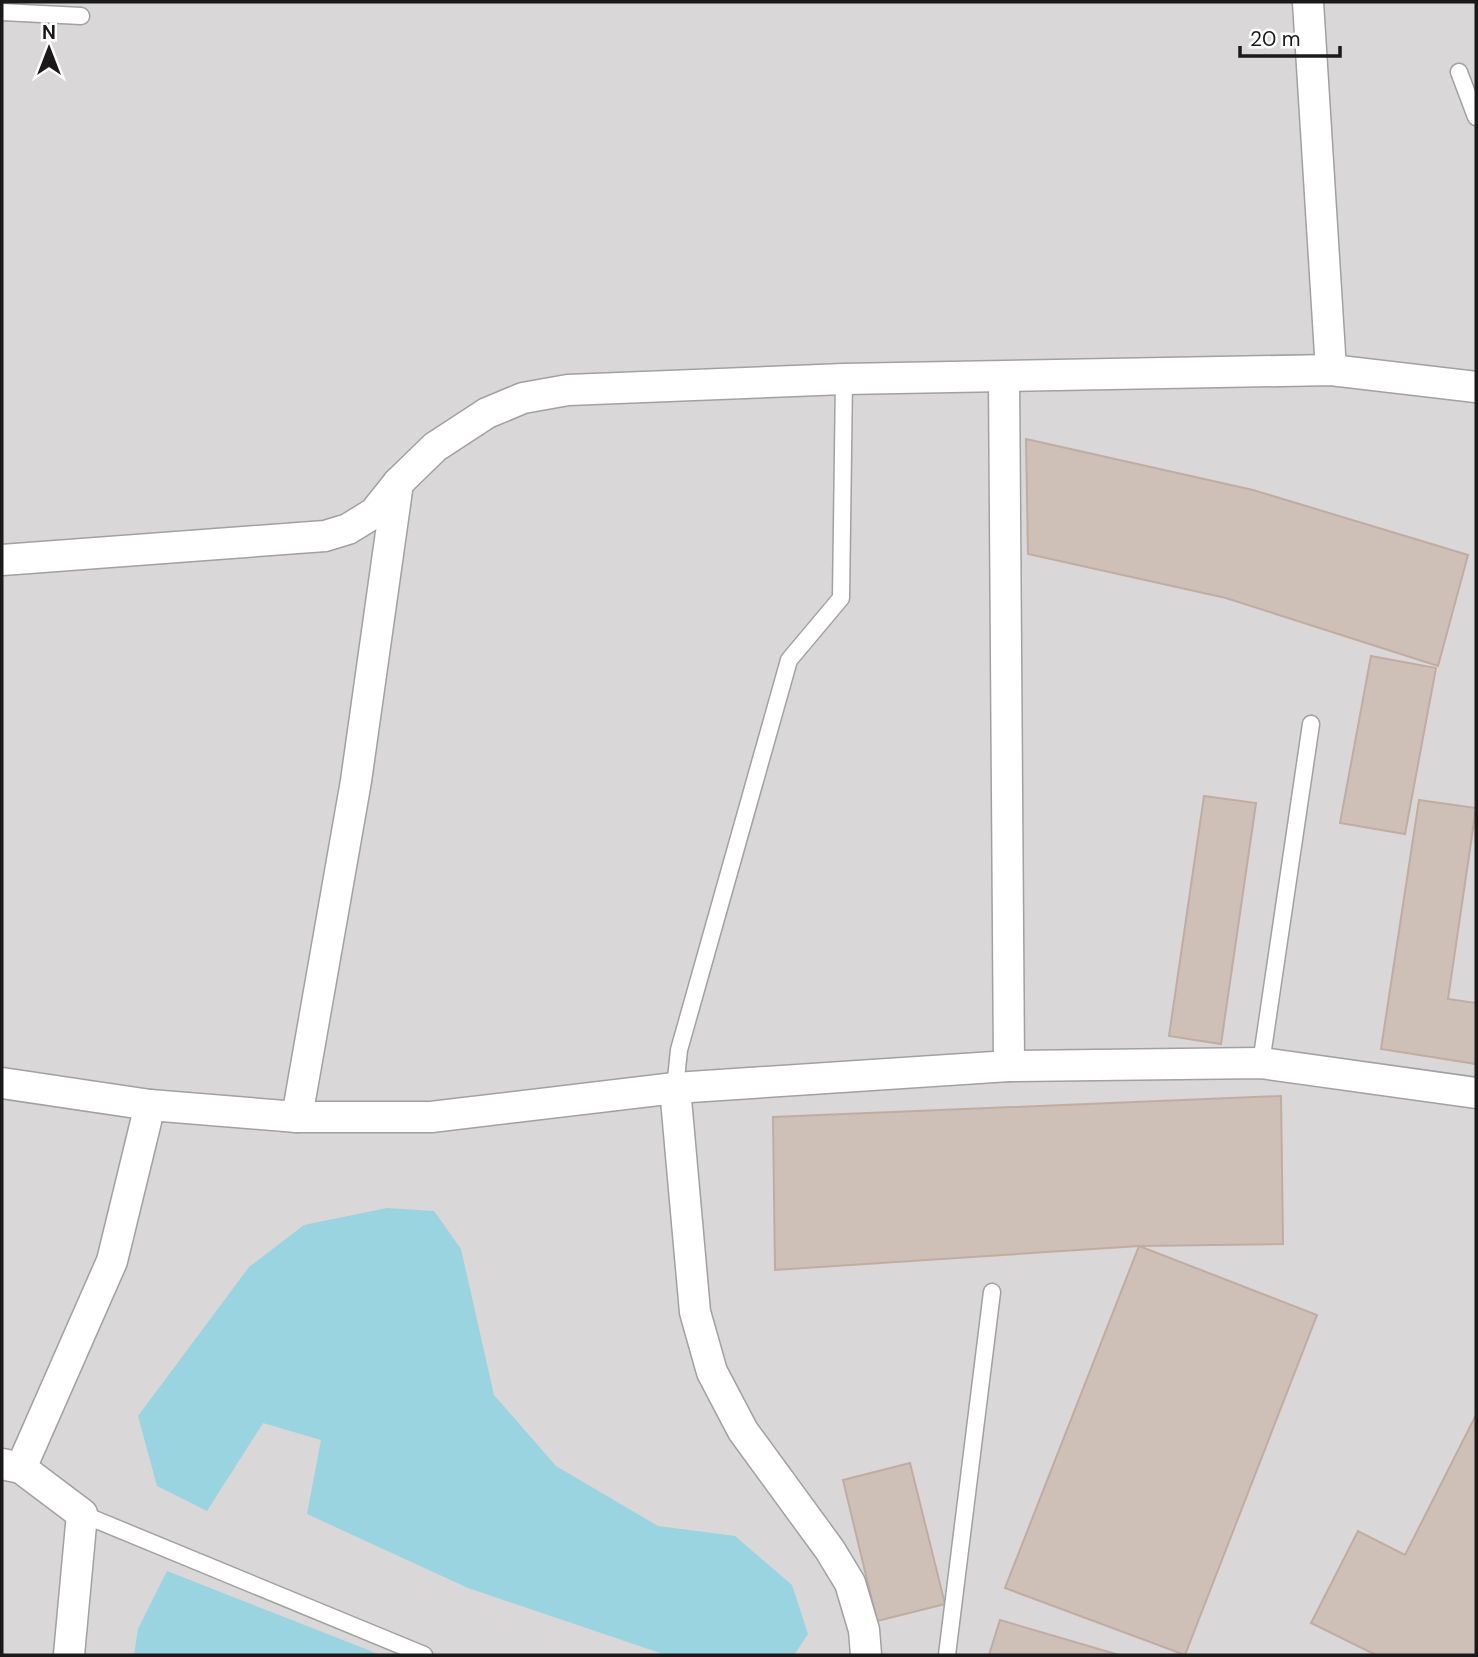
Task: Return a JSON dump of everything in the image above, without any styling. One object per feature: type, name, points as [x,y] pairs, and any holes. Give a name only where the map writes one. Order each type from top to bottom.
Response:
[{"type":"street","points":[[1308,2],[1331,370]]},
{"type":"street","points":[[2,560],[325,536],[348,529],[374,513],[398,483],[435,446],[487,413],[523,398],[568,390],[844,379],[1331,370],[1476,387]]},
{"type":"street","points":[[1004,377],[1009,1066]]},
{"type":"street","points":[[297,1117],[356,780],[398,483]]},
{"type":"street","points":[[2,1083],[150,1105],[297,1117],[431,1117],[676,1088],[1009,1066],[1261,1063],[1476,1093]]},
{"type":"street","points":[[676,1088],[695,1312],[712,1372],[743,1431],[830,1550],[850,1583],[864,1630],[866,1655]]},
{"type":"street","points":[[69,1655],[82,1514],[11,1466],[112,1261],[150,1105]]},
{"type":"lane","points":[[2,12],[81,16]]},
{"type":"lane","points":[[1459,72],[1476,117]]},
{"type":"lane","points":[[676,1088],[679,1050],[789,660],[841,598],[844,379]]},
{"type":"lane","points":[[1261,1063],[1311,724]]},
{"type":"lane","points":[[947,1655],[992,1292]]},
{"type":"lane","points":[[82,1514],[424,1655]]},
{"type":"shaded area","points":[[2,2],[1476,2],[1476,1655],[2,1655]]},
{"type":"water","points":[[387,1208],[434,1211],[461,1249],[494,1395],[556,1466],[658,1526],[735,1536],[792,1585],[808,1634],[794,1655],[666,1655],[468,1588],[307,1514],[321,1440],[263,1423],[207,1511],[157,1486],[138,1416],[249,1267],[304,1225]]},
{"type":"water","points":[[167,1571],[381,1655],[134,1655],[138,1629]]},
{"type":"building","points":[[1026,439],[1253,490],[1468,555],[1438,666],[1226,598],[1028,554]]},
{"type":"building","points":[[1371,656],[1436,668],[1405,834],[1340,823]]},
{"type":"building","points":[[1204,796],[1256,803],[1221,1044],[1169,1036]]},
{"type":"building","points":[[1419,800],[1476,808],[1448,999],[1476,1003],[1476,1064],[1381,1049]]},
{"type":"building","points":[[1281,1096],[1283,1244],[1139,1246],[775,1270],[773,1117]]},
{"type":"building","points":[[1139,1246],[1317,1315],[1185,1655],[1005,1588]]},
{"type":"building","points":[[1476,1415],[1476,1655],[1376,1655],[1311,1623],[1358,1531],[1405,1555]]},
{"type":"building","points":[[910,1463],[945,1604],[877,1621],[843,1480]]},
{"type":"building","points":[[1000,1620],[1119,1655],[989,1655]]}]
